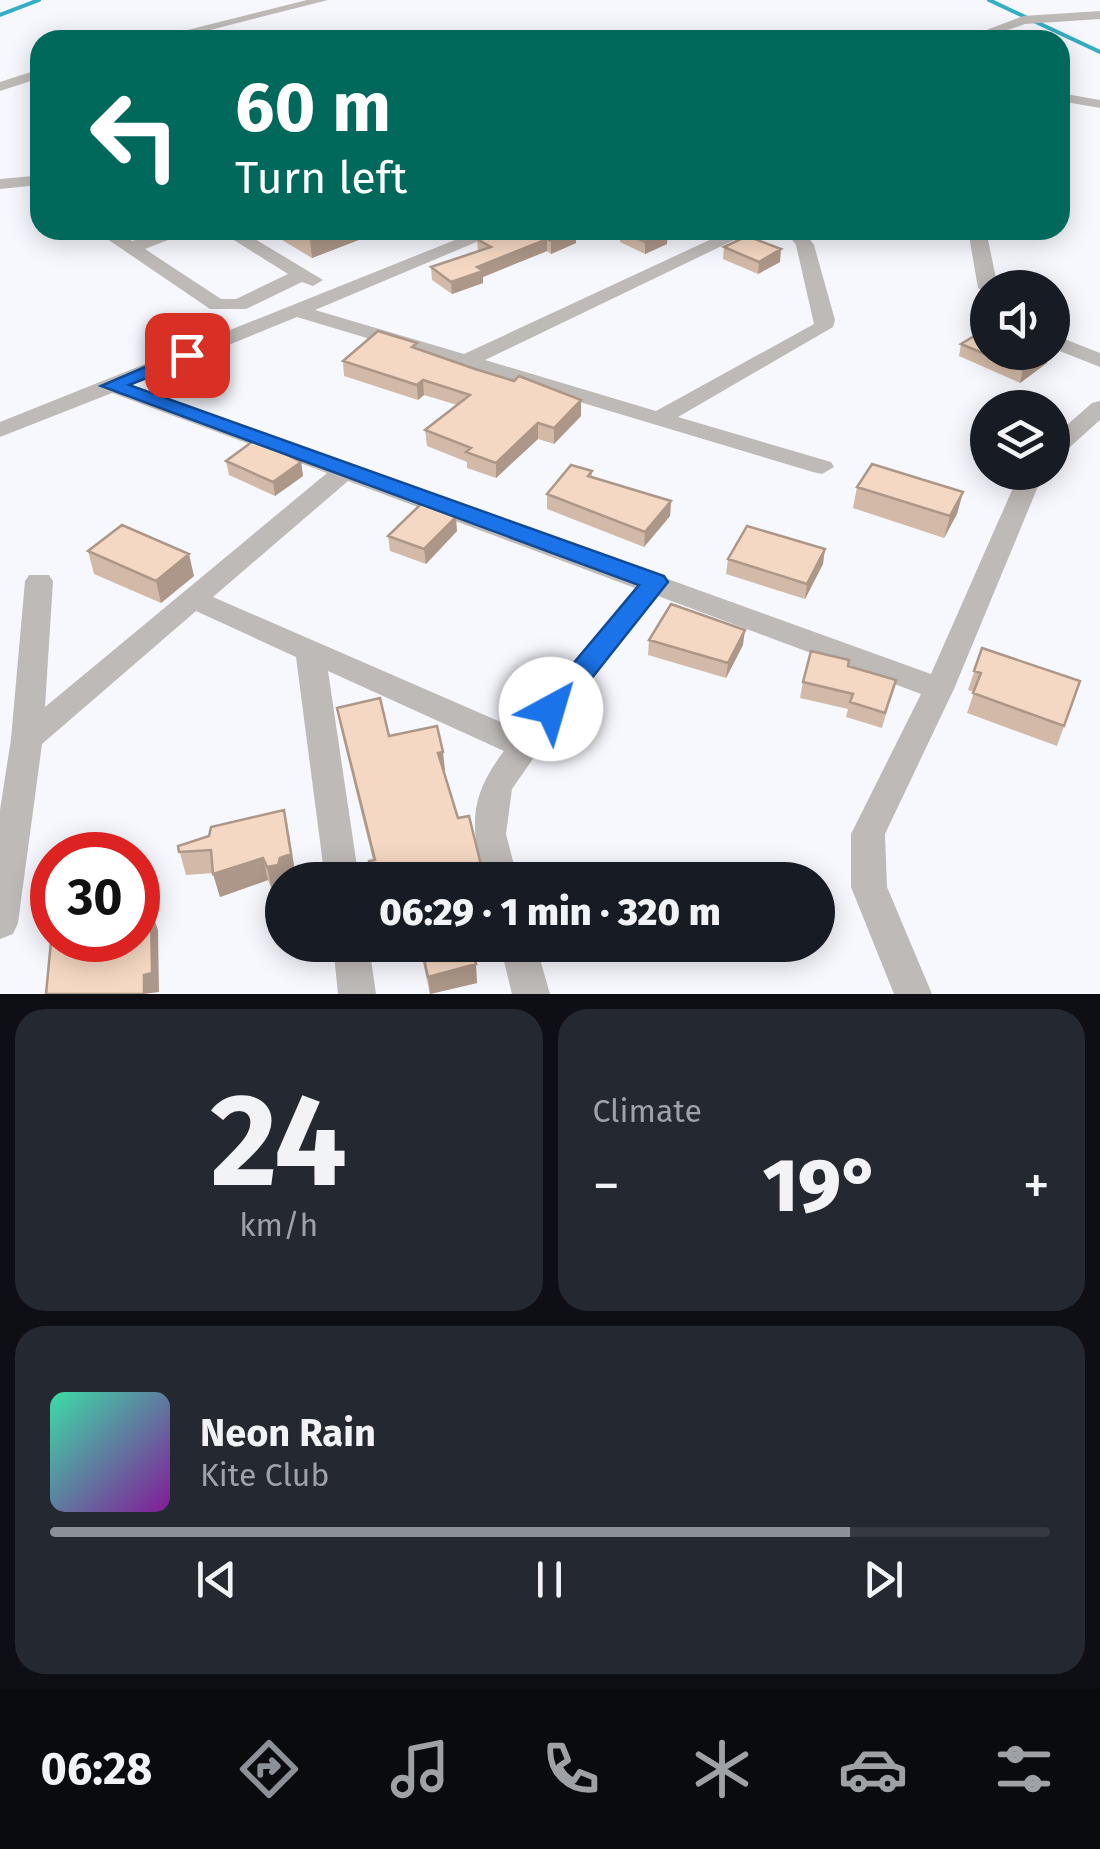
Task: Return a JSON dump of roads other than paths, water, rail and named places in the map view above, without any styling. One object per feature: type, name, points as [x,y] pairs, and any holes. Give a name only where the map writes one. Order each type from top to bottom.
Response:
[{"type":"street","points":[[196,30],[322,0]]},
{"type":"street","points":[[993,30],[1014,22],[1100,15]]},
{"type":"street","points":[[0,87],[30,76]]},
{"type":"street","points":[[1070,99],[1100,104]]},
{"type":"street","points":[[0,184],[30,182]]},
{"type":"street","points":[[118,240],[224,306],[245,302],[304,274]]},
{"type":"street","points":[[130,248],[154,240]]},
{"type":"street","points":[[244,240],[338,294]]},
{"type":"street","points":[[0,430],[471,240]]},
{"type":"street","points":[[466,362],[725,240]]},
{"type":"street","points":[[658,419],[823,326],[825,320],[802,240]]},
{"type":"street","points":[[979,240],[985,270]]},
{"type":"street","points":[[297,310],[822,467]]},
{"type":"street","points":[[1070,348],[1100,361]]},
{"type":"street","points":[[111,386],[656,582],[939,689]]},
{"type":"street","points":[[1070,435],[1100,408]]},
{"type":"street","points":[[27,739],[346,470]]},
{"type":"street","points":[[913,994],[869,886],[868,834],[939,689],[1024,490]]},
{"type":"street","points":[[0,923],[27,739],[39,581]]},
{"type":"street","points":[[496,862],[488,834],[496,786],[656,582]]},
{"type":"street","points":[[193,600],[524,746]]},
{"type":"street","points":[[310,651],[339,862]]},
{"type":"street","points":[[353,962],[358,994]]},
{"type":"street","points":[[523,962],[531,994]]},
{"type":"waterway","points":[[0,15],[39,0]]},
{"type":"waterway","points":[[989,0],[1053,30]]},
{"type":"waterway","points":[[1070,38],[1100,52]]}]
